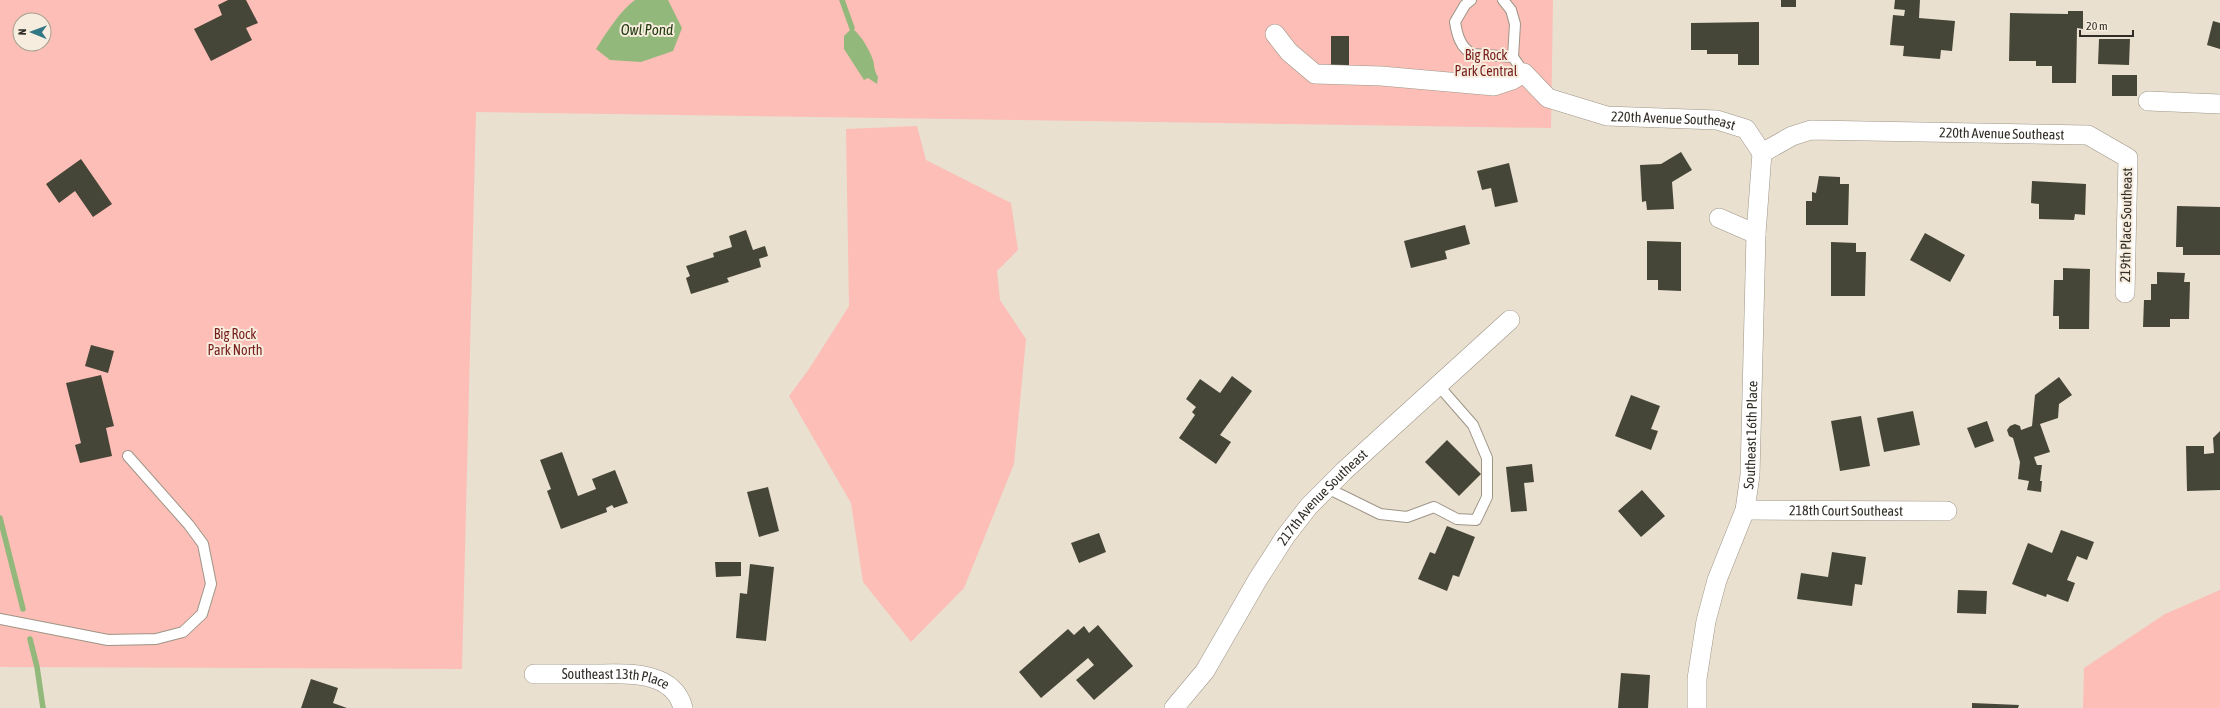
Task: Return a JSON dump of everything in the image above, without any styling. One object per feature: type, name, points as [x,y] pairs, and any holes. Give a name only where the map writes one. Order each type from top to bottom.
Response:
[{"type":"street","points":[[1275,34],[1289,52],[1315,74],[1381,76],[1494,86],[1512,80],[1524,73]]},
{"type":"street","name":"220th Avenue Southeast","points":[[1524,73],[1548,98],[1607,116],[1717,120],[1746,129],[1762,153],[1792,136],[1811,130],[2011,132],[2088,135],[2128,158]]},
{"type":"street","points":[[2148,101],[2220,104]]},
{"type":"street","name":"Southeast 16th Place","points":[[1697,708],[1697,679],[1706,621],[1717,580],[1745,510],[1750,475],[1756,234],[1762,153]]},
{"type":"street","name":"219th Place Southeast","points":[[2125,293],[2128,158]]},
{"type":"street","points":[[1719,218],[1756,234]]},
{"type":"street","name":"217th Avenue Southeast","points":[[1174,708],[1205,671],[1258,579],[1285,537],[1327,488],[1510,320]]},
{"type":"street","name":"218th Court Southeast","points":[[1745,510],[1947,511]]},
{"type":"street","name":"Southeast 13th Place","points":[[534,674],[639,674],[656,679],[672,688],[681,701],[683,708]]},
{"type":"lane","points":[[1471,0],[1465,5],[1455,22],[1458,37],[1468,51],[1473,54],[1513,57]]},
{"type":"lane","points":[[1503,0],[1511,10],[1515,24],[1513,57],[1524,73]]},
{"type":"lane","points":[[1327,488],[1380,514],[1407,516],[1434,507],[1456,519],[1476,520],[1487,497],[1487,458],[1473,425],[1438,385]]},
{"type":"lane","points":[[0,619],[108,640],[156,639],[183,632],[202,614],[211,584],[203,544],[189,525],[128,456]]},
{"type":"green space","points":[[0,0],[1553,0],[1551,128],[476,112],[462,669],[0,667]]},
{"type":"green space","points":[[917,126],[926,160],[1011,203],[1018,250],[997,271],[1000,300],[1026,339],[1014,464],[964,588],[911,642],[863,582],[851,503],[789,396],[809,369],[849,306],[846,129]]},
{"type":"green space","points":[[2220,590],[2220,708],[2083,708],[2084,668],[2165,614]]},
{"type":"water","name":"Owl Pond","points":[[635,0],[668,0],[682,28],[673,51],[641,62],[610,60],[596,49],[619,16]]},
{"type":"water","points":[[852,28],[862,38],[873,60],[878,77],[877,84],[868,78],[864,80],[844,49],[844,36]]},
{"type":"building","points":[[228,0],[246,0],[258,23],[246,28],[252,40],[211,61],[194,29],[222,15],[218,5]]},
{"type":"building","points":[[1781,0],[1796,0],[1796,7],[1781,7]]},
{"type":"building","points":[[1895,0],[1920,0],[1919,18],[1955,21],[1952,51],[1941,50],[1940,59],[1903,56],[1904,46],[1890,45],[1893,15],[1904,16],[1905,10],[1894,9]]},
{"type":"building","points":[[2068,11],[2083,11],[2083,29],[2077,28],[2076,83],[2052,83],[2052,66],[2036,66],[2036,61],[2009,61],[2010,13],[2068,14]]},
{"type":"building","points":[[2213,21],[2220,23],[2220,49],[2207,45]]},
{"type":"building","points":[[1759,22],[1759,65],[1738,65],[1738,54],[1707,54],[1707,50],[1691,50],[1691,23]]},
{"type":"building","points":[[1331,36],[1349,36],[1349,66],[1331,66]]},
{"type":"building","points":[[2099,39],[2130,39],[2129,65],[2098,64]]},
{"type":"building","points":[[2112,75],[2137,75],[2137,96],[2112,96]]},
{"type":"building","points":[[1681,152],[1692,170],[1672,182],[1674,209],[1647,210],[1646,201],[1642,202],[1640,165],[1661,164]]},
{"type":"building","points":[[81,159],[112,204],[93,217],[75,191],[59,203],[46,184]]},
{"type":"building","points":[[1509,163],[1518,202],[1495,207],[1491,188],[1482,190],[1477,171]]},
{"type":"building","points":[[1819,176],[1840,177],[1840,184],[1849,184],[1848,225],[1806,225],[1806,201],[1812,201],[1812,192],[1816,193]]},
{"type":"building","points":[[2032,181],[2086,184],[2085,215],[2075,214],[2074,220],[2039,219],[2039,204],[2031,203]]},
{"type":"building","points":[[2177,206],[2220,207],[2220,255],[2183,255],[2183,247],[2176,247]]},
{"type":"building","points":[[1465,225],[1470,244],[1445,251],[1447,259],[1411,268],[1404,241]]},
{"type":"building","points":[[746,230],[753,250],[765,246],[768,256],[759,259],[761,267],[727,278],[729,282],[691,294],[686,278],[690,276],[686,266],[714,257],[713,253],[732,247],[729,236]]},
{"type":"building","points":[[1925,233],[1965,255],[1950,282],[1910,260]]},
{"type":"building","points":[[1647,241],[1681,242],[1681,291],[1658,290],[1658,280],[1647,280]]},
{"type":"building","points":[[1831,242],[1856,243],[1856,252],[1866,252],[1865,296],[1831,296]]},
{"type":"building","points":[[2063,268],[2090,269],[2089,329],[2059,329],[2059,316],[2053,316],[2054,280],[2063,280]]},
{"type":"building","points":[[2157,272],[2185,273],[2184,282],[2190,282],[2189,319],[2170,319],[2170,327],[2143,327],[2144,300],[2151,300],[2151,284],[2157,284]]},
{"type":"building","points":[[91,345],[114,351],[108,373],[85,366]]},
{"type":"building","points":[[101,375],[114,426],[106,428],[112,456],[80,463],[75,445],[81,443],[66,383]]},
{"type":"building","points":[[1232,376],[1252,391],[1220,435],[1231,442],[1216,464],[1179,438],[1195,415],[1192,412],[1196,407],[1186,399],[1200,379],[1220,393]]},
{"type":"building","points":[[2059,377],[2072,395],[2059,404],[2058,418],[2040,424],[2050,452],[2034,457],[2037,465],[2042,465],[2040,481],[2042,481],[2041,492],[2027,490],[2029,481],[2018,479],[2020,462],[2013,438],[2009,436],[2007,430],[2010,426],[2015,424],[2020,426],[2021,430],[2032,426],[2035,395]]},
{"type":"building","points":[[1631,395],[1660,406],[1651,429],[1658,431],[1651,450],[1615,436]]},
{"type":"building","points":[[1913,411],[1920,445],[1884,452],[1877,418]]},
{"type":"building","points":[[1861,416],[1870,466],[1840,471],[1831,421]]},
{"type":"building","points":[[1987,421],[1994,441],[1975,448],[1967,428]]},
{"type":"building","points":[[2220,431],[2220,490],[2187,491],[2186,446],[2204,446],[2204,454],[2214,453],[2213,438]]},
{"type":"building","points":[[1447,440],[1481,474],[1459,496],[1425,462]]},
{"type":"building","points":[[562,452],[578,496],[596,489],[592,479],[615,470],[628,503],[614,508],[612,505],[606,508],[607,512],[561,529],[547,491],[551,489],[540,460]]},
{"type":"building","points":[[1532,464],[1534,482],[1524,483],[1527,511],[1511,512],[1506,467]]},
{"type":"building","points":[[768,487],[779,531],[759,537],[747,492]]},
{"type":"building","points":[[1642,490],[1665,516],[1641,537],[1618,511]]},
{"type":"building","points":[[1447,526],[1475,537],[1459,577],[1453,575],[1447,591],[1418,579],[1430,552],[1435,554]]},
{"type":"building","points":[[2061,530],[2094,542],[2087,560],[2077,556],[2067,580],[2075,583],[2068,602],[2047,594],[2046,597],[2012,584],[2028,543],[2052,553]]},
{"type":"building","points":[[1099,533],[1106,552],[1079,563],[1071,543]]},
{"type":"building","points":[[1832,552],[1866,557],[1862,585],[1855,584],[1852,606],[1797,599],[1801,573],[1828,577]]},
{"type":"building","points":[[715,562],[741,562],[741,576],[716,577]]},
{"type":"building","points":[[750,564],[774,567],[766,641],[736,638],[740,593],[747,594]]},
{"type":"building","points":[[1958,590],[1987,591],[1986,614],[1957,613]]},
{"type":"building","points":[[1098,625],[1133,666],[1094,700],[1076,680],[1094,665],[1088,658],[1041,698],[1019,672],[1068,629],[1074,635],[1084,626],[1089,633]]},
{"type":"building","points":[[1621,673],[1650,675],[1648,708],[1618,708]]},
{"type":"building","points":[[311,679],[338,688],[333,703],[347,708],[301,708]]},
{"type":"building","points":[[1972,703],[2019,705],[2018,708],[1972,708]]},
{"type":"waterway","points":[[842,0],[852,28]]},
{"type":"waterway","points":[[0,518],[23,609]]},
{"type":"waterway","points":[[30,639],[37,667],[43,708]]},
{"type":"park label","name":"Big Rock Park Central","points":[[1486,64]]},
{"type":"park label","name":"Big Rock Park North","points":[[235,342]]}]
